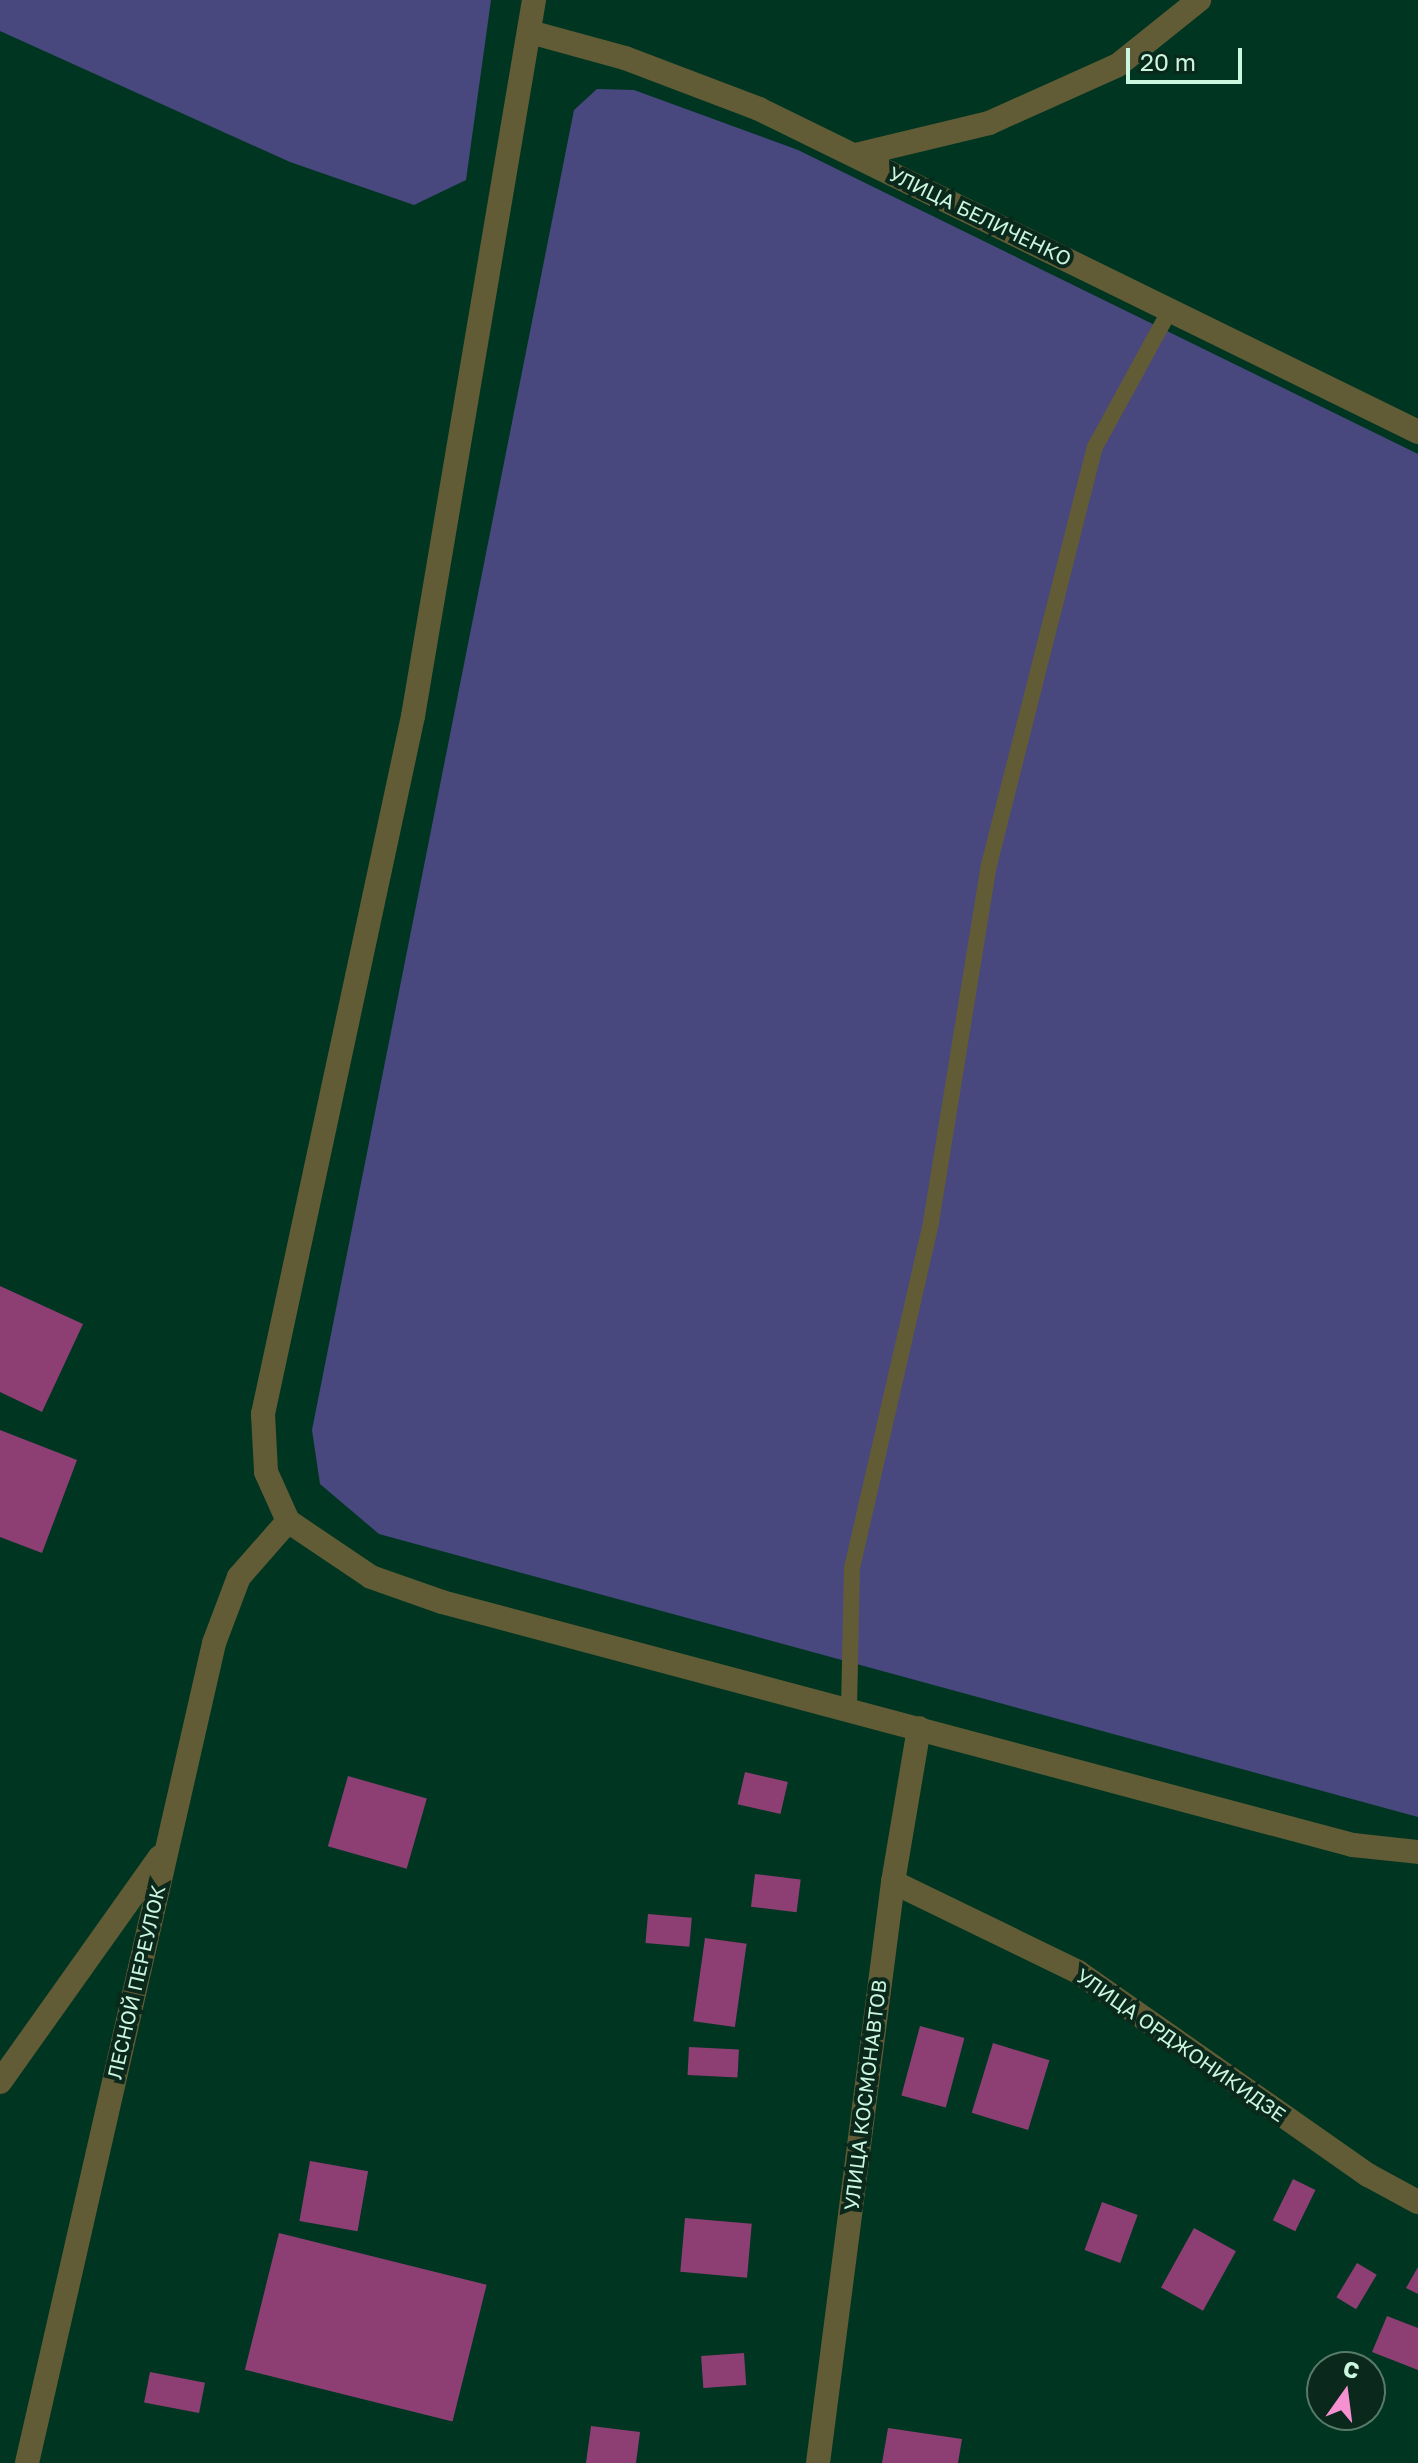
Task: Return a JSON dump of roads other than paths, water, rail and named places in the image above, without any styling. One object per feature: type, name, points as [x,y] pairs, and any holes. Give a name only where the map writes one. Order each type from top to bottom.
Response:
[{"type":"street","points":[[534,0],[413,716],[263,1414],[266,1472],[288,1521],[371,1577],[442,1602],[1353,1845],[1418,1852]]},
{"type":"street","points":[[856,155],[1003,117],[1118,65],[1199,0]]},
{"type":"street","name":"УЛИЦА БЕЛИЧЕНКО","points":[[530,32],[625,58],[759,109],[1418,432]]},
{"type":"street","name":"ЛЕСНОЙ ПЕРЕУЛОК","points":[[27,2463],[214,1643],[239,1577],[288,1521]]},
{"type":"street","name":"УЛИЦА КОСМОНАВТОВ","points":[[818,2463],[893,1882],[919,1728]]},
{"type":"street","points":[[0,2082],[166,1848]]},
{"type":"street","name":"УЛИЦА ОРДЖОНИКИДЗЕ","points":[[893,1882],[1078,1972],[1368,2175],[1418,2202]]},
{"type":"lane","points":[[849,1709],[852,1568],[931,1222],[989,865],[1095,447],[1170,310]]}]
